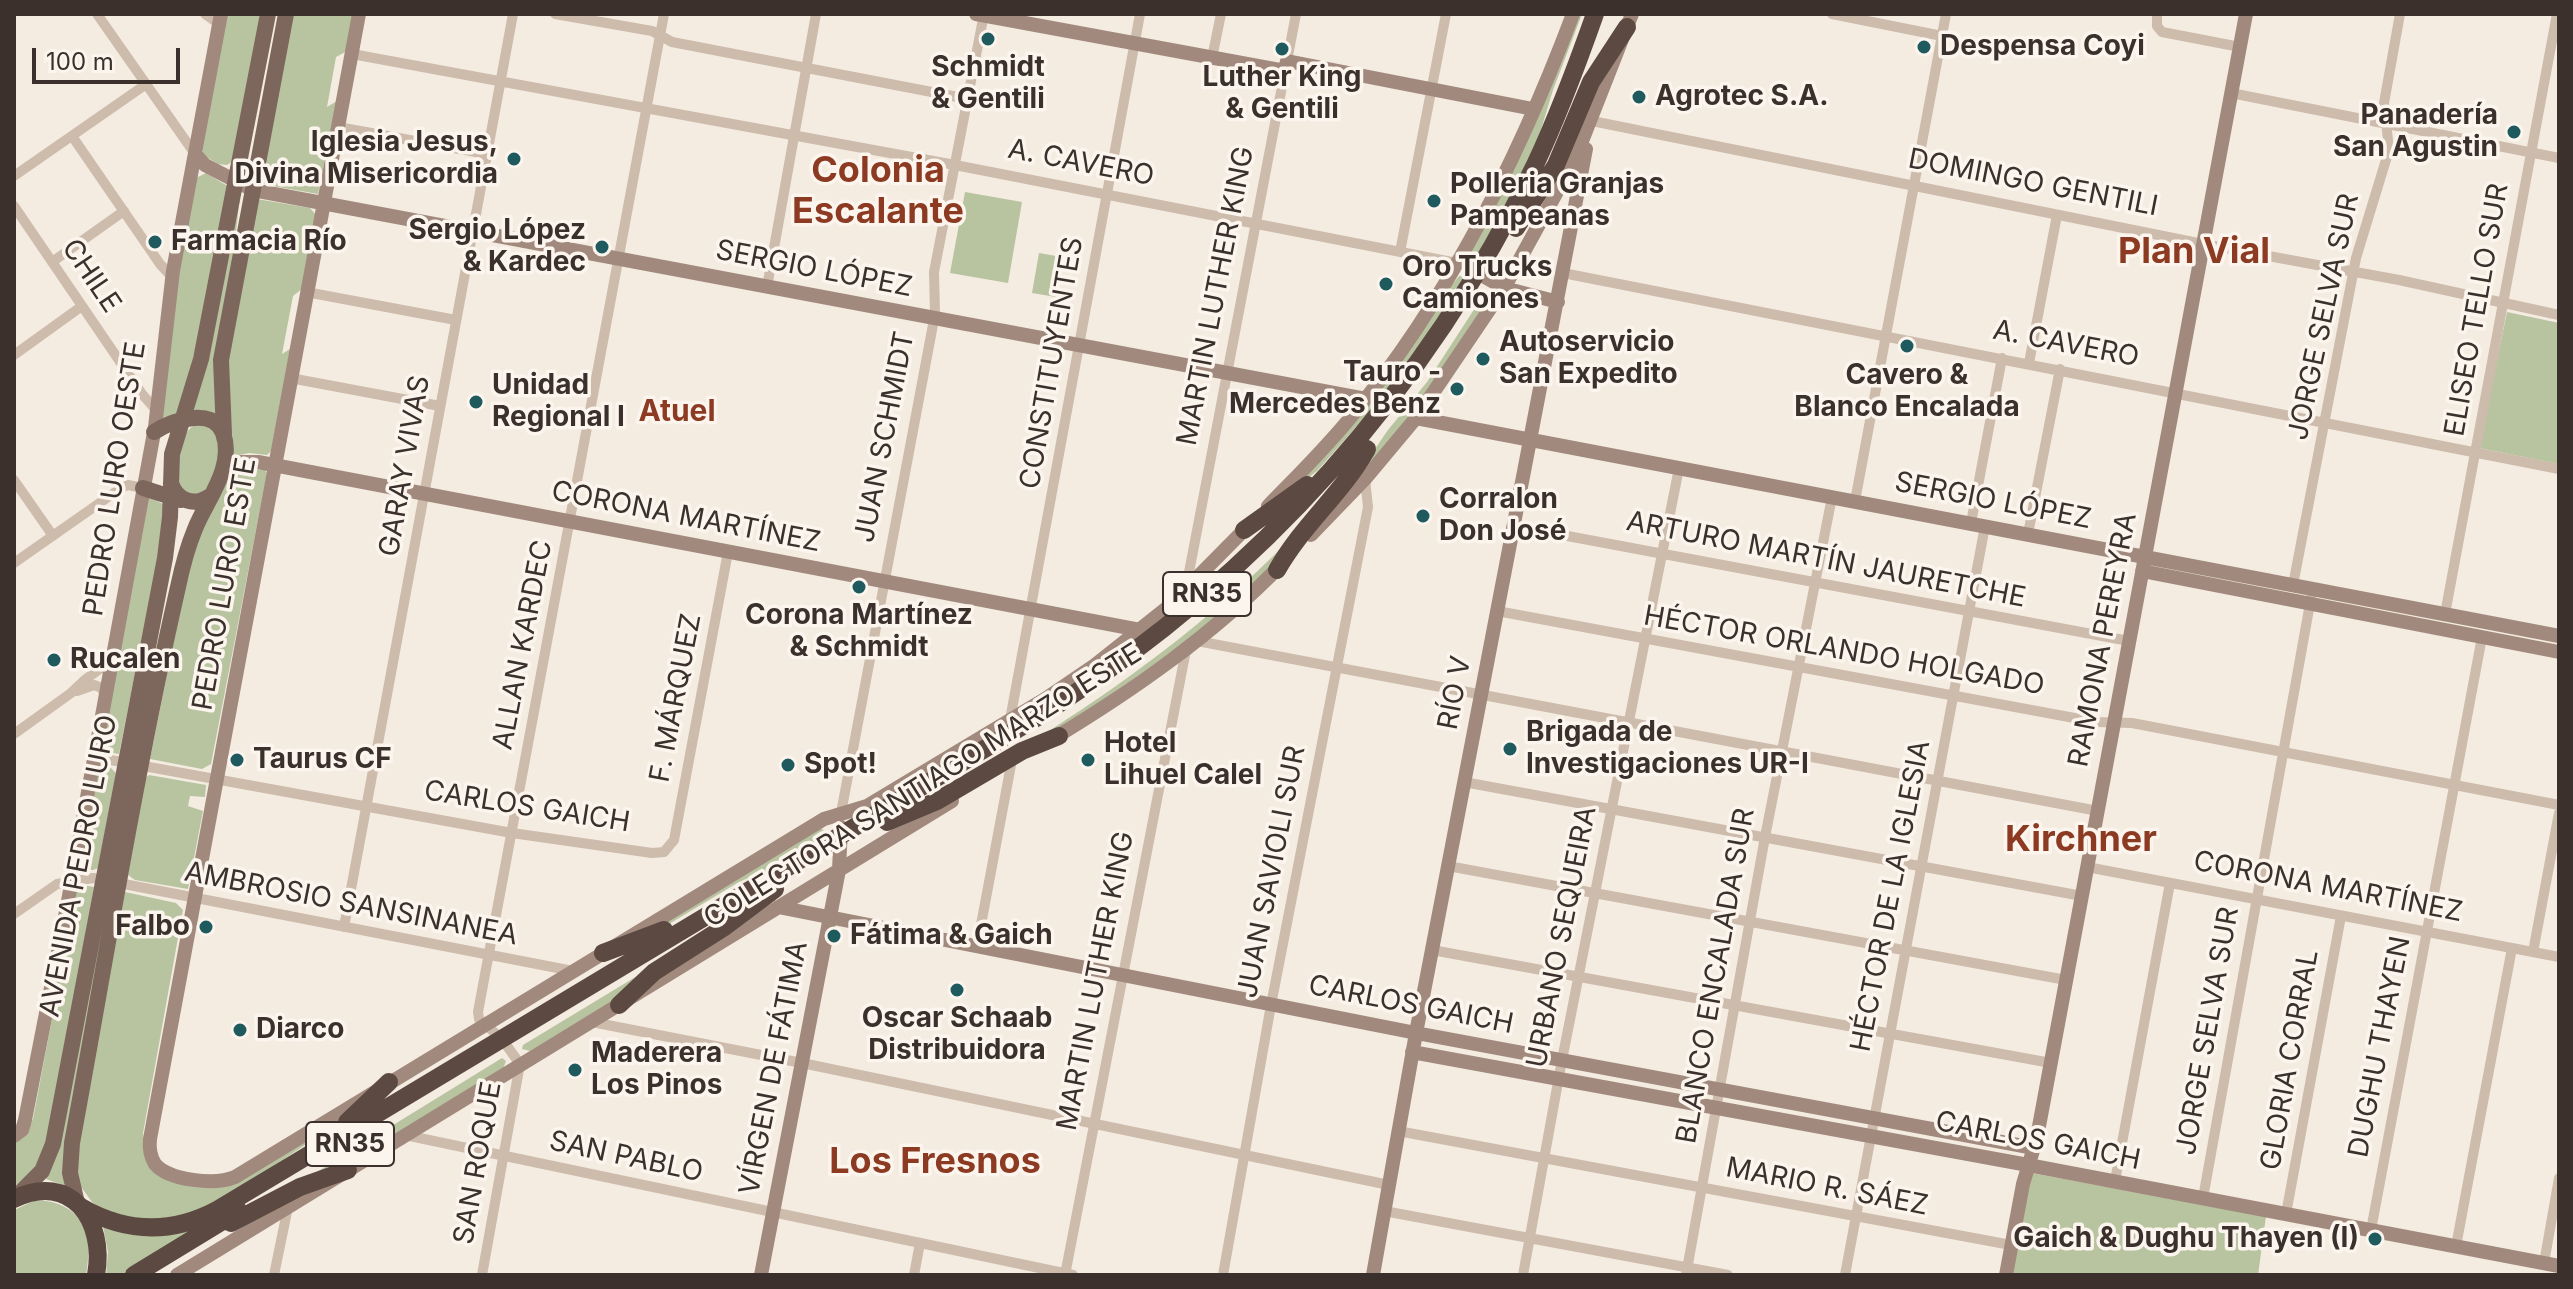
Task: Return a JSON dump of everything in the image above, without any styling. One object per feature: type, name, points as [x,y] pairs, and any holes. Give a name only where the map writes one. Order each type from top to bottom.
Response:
[{"type":"highway","points":[[1547,138],[1555,97],[1586,14]]},
{"type":"highway","name":"RN35","points":[[134,1275],[788,867],[887,822],[1065,714],[1175,636],[1261,561],[1367,449],[1433,362],[1482,275],[1547,138],[1595,14]]},
{"type":"highway","name":"RN35","points":[[14,1199],[32,1192],[66,1197],[119,1224],[160,1228],[193,1221],[506,1044],[777,898],[841,842],[1058,704],[1167,627],[1279,526],[1349,451],[1397,391],[1516,228],[1562,134],[1607,14]]},
{"type":"highway","points":[[1516,228],[1556,165],[1594,77],[1630,21]]},
{"type":"highway","points":[[1244,530],[1315,478],[1367,418],[1397,391]]},
{"type":"highway","points":[[1277,570],[1299,534],[1350,478],[1367,449]]},
{"type":"highway","points":[[887,822],[937,801],[1019,752],[1059,736]]},
{"type":"highway","points":[[603,953],[658,934],[746,883],[788,867]]},
{"type":"highway","points":[[619,1005],[650,974],[777,898]]},
{"type":"highway","points":[[233,1201],[275,1168],[352,1119],[389,1082]]},
{"type":"highway","points":[[191,1240],[240,1219],[300,1187],[348,1170]]},
{"type":"highway","points":[[79,1205],[92,1221],[98,1238],[96,1275]]},
{"type":"main road","name":"AVENIDA PEDRO LURO","points":[[14,1199],[42,1171],[52,1149],[165,558],[172,454],[185,423],[200,367],[268,14]]},
{"type":"main road","name":"AVENIDA PEDRO LURO","points":[[79,1205],[70,1173],[71,1148],[167,634],[183,565],[223,470],[221,360],[286,14]]},
{"type":"main road","points":[[154,432],[205,417],[221,428],[224,439]]},
{"type":"main road","points":[[143,488],[171,490],[188,502],[201,502],[210,496]]},
{"type":"street","points":[[97,14],[200,160]]},
{"type":"street","points":[[205,14],[220,19]]},
{"type":"street","name":"PEDRO LURO ESTE","points":[[156,1164],[150,1139],[359,14]]},
{"type":"street","name":"GARAY VIVAS","points":[[344,927],[513,14]]},
{"type":"street","points":[[555,14],[652,31],[672,42],[968,99]]},
{"type":"street","name":"ALLAN KARDEC","points":[[487,1022],[478,1017],[478,1012],[664,14]]},
{"type":"street","points":[[767,287],[816,14]]},
{"type":"street","points":[[981,14],[1212,58],[1286,66],[1432,89],[1533,109]]},
{"type":"street","name":"JUAN SCHMIDT","points":[[839,870],[841,813],[934,318],[934,272],[968,99],[981,14]]},
{"type":"street","name":"CONSTITUYENTES","points":[[1010,720],[1140,14]]},
{"type":"street","points":[[1212,58],[1221,14]]},
{"type":"street","name":"MARTIN LUTHER KING","points":[[1186,589],[1296,14]]},
{"type":"street","points":[[1400,252],[1446,14]]},
{"type":"street","name":"COLECTORA SANTIAGO MARZO ESTE","points":[[156,1164],[176,1176],[210,1181],[229,1179],[812,826],[867,806],[1010,720],[1070,683],[1140,630],[1186,589],[1322,450],[1366,399],[1423,319],[1457,263],[1506,170],[1573,14]]},
{"type":"street","points":[[1832,14],[1942,36]]},
{"type":"street","points":[[1855,501],[1946,14]]},
{"type":"street","points":[[2157,14],[2156,24],[2162,32],[2240,47]]},
{"type":"street","name":"RAMONA PEREYRA","points":[[2006,1275],[2051,1063],[2246,14]]},
{"type":"street","name":"JORGE SELVA SUR","points":[[2293,585],[2353,272],[2389,150],[2385,100],[2400,14]]},
{"type":"street","name":"ELISEO TELLO SUR","points":[[2445,614],[2557,14]]},
{"type":"street","name":"PEDRO LURO OESTE","points":[[14,1136],[22,1130],[25,1120],[72,880],[154,432],[172,277],[191,172],[200,160],[220,19]]},
{"type":"street","name":"COLECTORA SANTIAGO MARZO ESTE","points":[[777,898],[839,870],[1059,736],[1192,646],[1277,570],[1365,479],[1416,418],[1504,288],[1563,184],[1592,121],[1630,21]]},
{"type":"street","name":"A. CAVERO","points":[[352,54],[955,165],[1457,263],[1504,288],[1558,302]]},
{"type":"street","points":[[14,176],[145,85]]},
{"type":"street","points":[[2231,93],[2559,158]]},
{"type":"street","name":"DOMINGO GENTILI","points":[[1592,121],[2559,315]]},
{"type":"street","name":"RÍO V","points":[[1373,1275],[1412,1052],[1592,121]]},
{"type":"street","points":[[338,127],[487,154]]},
{"type":"street","points":[[72,136],[162,268],[172,277]]},
{"type":"street","name":"SERGIO LÓPEZ","points":[[200,160],[253,190],[1366,399]]},
{"type":"street","name":"CHILE","points":[[14,206],[142,394],[157,411]]},
{"type":"street","points":[[52,262],[124,211]]},
{"type":"street","points":[[2029,363],[2057,215]]},
{"type":"street","name":"A. CAVERO","points":[[1563,273],[2559,469]]},
{"type":"street","points":[[306,292],[456,320]]},
{"type":"street","points":[[14,355],[82,306]]},
{"type":"street","name":"HÉCTOR DE LA IGLESIA","points":[[1845,1275],[1969,611],[2002,358]]},
{"type":"street","points":[[2028,534],[2060,369]]},
{"type":"street","points":[[290,378],[440,406]]},
{"type":"street","name":"SERGIO LÓPEZ","points":[[1416,418],[2559,636]]},
{"type":"street","name":"CORONA MARTÍNEZ","points":[[223,470],[240,462],[273,465],[1140,630]]},
{"type":"street","name":"URBANO SEQUEIRA","points":[[1523,1275],[1578,976],[1679,468]]},
{"type":"street","name":"JUAN SAVIOLI SUR","points":[[1223,1275],[1271,1005],[1368,504],[1365,479]]},
{"type":"street","points":[[14,480],[53,536]]},
{"type":"street","points":[[14,563],[121,488],[128,485],[143,488]]},
{"type":"street","name":"BLANCO ENCALADA SUR","points":[[1686,1271],[1765,837],[1832,497]]},
{"type":"street","name":"ARTURO MARTÍN JAURETCHE","points":[[1514,526],[2129,641]]},
{"type":"street","name":"F. MÁRQUEZ","points":[[668,850],[674,840],[728,552]]},
{"type":"street","points":[[2142,571],[2559,652]]},
{"type":"street","name":"JORGE SELVA SUR","points":[[2203,1198],[2313,588]]},
{"type":"street","name":"HÉCTOR ORLANDO HOLGADO","points":[[1497,611],[2096,722],[2128,722],[2559,805]]},
{"type":"street","name":"DUGHU THAYEN","points":[[2371,1230],[2482,637]]},
{"type":"street","points":[[1192,646],[1336,667],[2098,811]]},
{"type":"street","name":"MARTIN LUTHER KING","points":[[1068,1274],[1123,975],[1192,646]]},
{"type":"street","points":[[14,734],[112,660]]},
{"type":"street","points":[[71,693],[94,685],[102,688],[105,696]]},
{"type":"street","name":"CARLOS GAICH","points":[[94,757],[512,833],[652,853],[668,850]]},
{"type":"street","points":[[977,946],[1011,765]]},
{"type":"street","points":[[1464,782],[2082,896]]},
{"type":"street","points":[[2533,952],[2559,813]]},
{"type":"street","points":[[1448,866],[2066,980]]},
{"type":"street","name":"CORONA MARTÍNEZ","points":[[2087,867],[2559,957]]},
{"type":"street","name":"VÍRGEN DE FÁTIMA","points":[[761,1275],[839,870]]},
{"type":"street","points":[[14,914],[55,885],[72,880]]},
{"type":"street","name":"AMBROSIO SANSINANEA","points":[[72,880],[102,880],[573,971]]},
{"type":"street","points":[[2115,1181],[2170,883]]},
{"type":"street","name":"CARLOS GAICH","points":[[777,898],[830,917],[1271,1005],[2034,1148]]},
{"type":"street","name":"GLORIA CORRAL","points":[[2286,1214],[2341,916]]},
{"type":"street","points":[[2456,1246],[2512,948]]},
{"type":"street","points":[[1432,950],[2051,1063]]},
{"type":"street","points":[[177,1275],[619,1005]]},
{"type":"street","name":"SAN ROQUE","points":[[482,1275],[520,1064],[487,1022]]},
{"type":"street","points":[[592,1022],[1389,1185]]},
{"type":"street","name":"CARLOS GAICH","points":[[1412,1052],[2551,1264]]},
{"type":"street","name":"MARIO R. SÁEZ","points":[[1398,1131],[2011,1245]]},
{"type":"street","name":"SAN PABLO","points":[[405,1135],[1068,1274]]},
{"type":"street","points":[[2551,1264],[2559,1178]]},
{"type":"street","points":[[274,1275],[288,1207]]},
{"type":"street","points":[[1384,1211],[1686,1271],[1728,1275]]},
{"type":"street","points":[[914,1275],[920,1243]]},
{"type":"green space","points":[[227,14],[263,14],[233,161],[227,165],[218,164],[202,154]]},
{"type":"green space","points":[[291,14],[354,14],[347,51],[336,57],[327,107],[337,101],[318,194],[262,182]]},
{"type":"green space","points":[[1578,14],[1582,14],[1536,146],[1474,263],[1469,253]]},
{"type":"green space","points":[[206,173],[229,187],[217,261],[179,415],[162,420],[176,289],[196,178]]},
{"type":"green space","points":[[965,192],[1022,202],[1008,283],[950,273]]},
{"type":"green space","points":[[240,196],[216,414],[192,412]]},
{"type":"green space","points":[[257,199],[310,208],[316,215],[302,289],[293,296],[282,354],[290,349],[271,451],[267,455],[249,453],[232,456],[225,377]]},
{"type":"green space","points":[[1039,253],[1062,257],[1056,297],[1032,293]]},
{"type":"green space","points":[[1459,276],[1465,277],[1398,380],[1317,471],[1291,491]]},
{"type":"green space","points":[[1489,290],[1491,299],[1387,447],[1357,475],[1427,382]]},
{"type":"green space","points":[[2507,312],[2559,323],[2559,464],[2479,448]]},
{"type":"green space","points":[[198,423],[216,431],[219,458],[208,490],[190,496],[179,487],[177,461],[185,434]]},
{"type":"green space","points":[[242,468],[265,470],[267,473],[211,764],[202,769],[150,759],[191,555],[230,473]]},
{"type":"green space","points":[[148,497],[163,504],[163,533],[119,754],[108,752],[102,746]]},
{"type":"green space","points":[[1288,541],[1266,574],[1195,636],[1064,727],[1030,743],[1165,650],[1228,598]]},
{"type":"green space","points":[[100,764],[116,773],[98,868],[80,869]]},
{"type":"green space","points":[[149,775],[206,785],[205,797],[190,796],[188,806],[203,811],[188,889],[135,880],[128,875],[145,778]]},
{"type":"green space","points":[[819,828],[831,833],[795,857],[739,882],[664,927],[643,934]]},
{"type":"green space","points":[[82,885],[94,887],[48,1142],[38,1166],[14,1187],[14,1140],[27,1131],[33,1119],[76,892]]},
{"type":"green space","points":[[109,890],[65,1184],[63,1185],[46,1179]]},
{"type":"green space","points":[[125,892],[176,903],[183,910],[143,1133],[145,1155],[215,1187],[356,1111],[233,1193],[200,1211],[150,1223],[102,1210],[92,1202],[79,1184],[76,1155]]},
{"type":"green space","points":[[652,967],[613,1001],[530,1051],[522,1049],[523,1045]]},
{"type":"green space","points":[[502,1058],[506,1061],[503,1069],[351,1161],[299,1183]]},
{"type":"green space","points":[[2031,1173],[2266,1216],[2258,1275],[2012,1275]]},
{"type":"green space","points":[[36,1200],[64,1207],[81,1222],[88,1246],[86,1275],[14,1275],[14,1210]]},
{"type":"green space","points":[[202,1225],[124,1275],[106,1275],[108,1252],[103,1226]]},
{"type":"place","name":"Schmidt & Gentili","points":[[988,39]]},
{"type":"place","name":"Despensa Coyi","points":[[1924,47]]},
{"type":"place","name":"Luther King & Gentili","points":[[1282,49]]},
{"type":"place","name":"Agrotec S.A.","points":[[1639,97]]},
{"type":"place","name":"Panadería San Agustin","points":[[2514,132]]},
{"type":"place","name":"Iglesia Jesus, Divina Misericordia","points":[[514,159]]},
{"type":"place","name":"Polleria Granjas Pampeanas","points":[[1434,201]]},
{"type":"place","name":"Farmacia Río","points":[[155,242]]},
{"type":"place","name":"Sergio López & Kardec","points":[[602,247]]},
{"type":"place","name":"Oro Trucks Camiones","points":[[1386,284]]},
{"type":"place","name":"Cavero & Blanco Encalada","points":[[1907,346]]},
{"type":"place","name":"Autoservicio San Expedito","points":[[1483,359]]},
{"type":"place","name":"Tauro - Mercedes Benz","points":[[1457,389]]},
{"type":"place","name":"Unidad Regional I","points":[[476,402]]},
{"type":"place","name":"Corralon Don José","points":[[1423,516]]},
{"type":"place","name":"Corona Martínez & Schmidt","points":[[859,587]]},
{"type":"place","name":"Rucalen","points":[[54,660]]},
{"type":"place","name":"Brigada de Investigaciones UR-I","points":[[1510,749]]},
{"type":"place","name":"Taurus CF","points":[[237,760]]},
{"type":"place","name":"Hotel Lihuel Calel","points":[[1088,760]]},
{"type":"place","name":"Spot!","points":[[788,765]]},
{"type":"place","name":"Falbo","points":[[206,927]]},
{"type":"place","name":"Fátima & Gaich","points":[[834,936]]},
{"type":"place","name":"Oscar Schaab Distribuidora","points":[[957,990]]},
{"type":"place","name":"Diarco","points":[[240,1030]]},
{"type":"place","name":"Maderera Los Pinos","points":[[575,1070]]},
{"type":"place","name":"Gaich & Dughu Thayen (I)","points":[[2375,1239]]},
{"type":"district","name":"Colonia Escalante","points":[[878,192]]},
{"type":"district","name":"Plan Vial","points":[[2194,252]]},
{"type":"district","name":"Atuel","points":[[677,412]]},
{"type":"district","name":"Kirchner","points":[[2081,840]]},
{"type":"district","name":"Los Fresnos","points":[[935,1162]]}]
